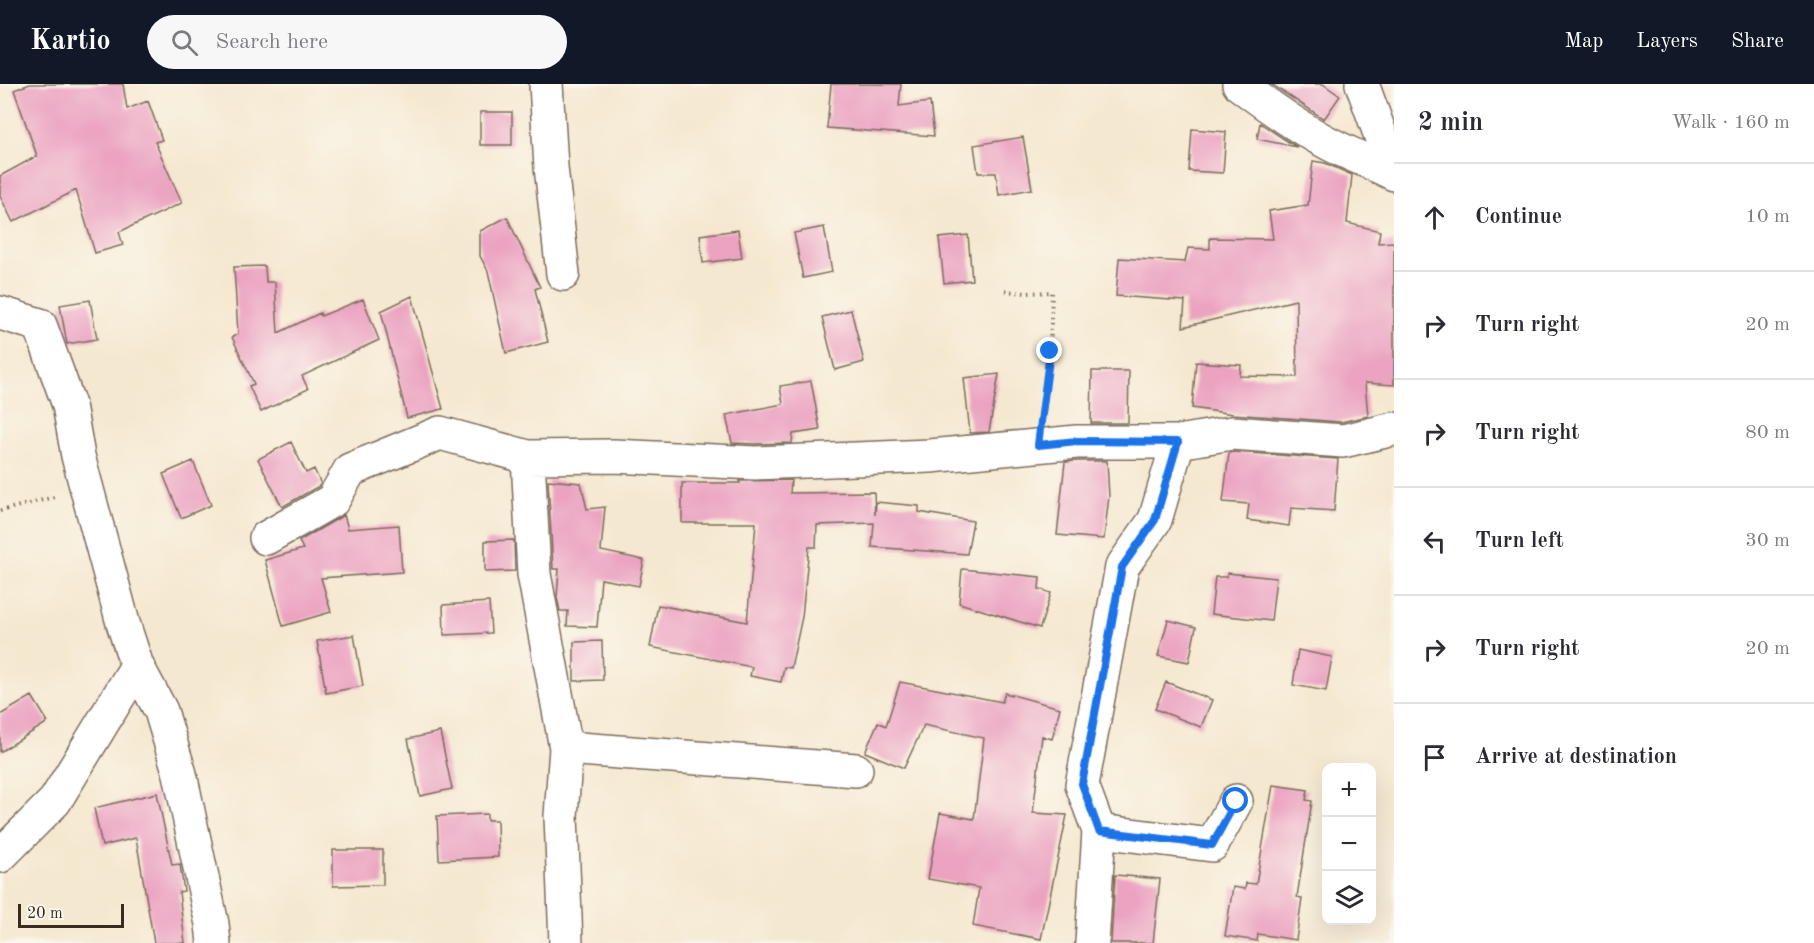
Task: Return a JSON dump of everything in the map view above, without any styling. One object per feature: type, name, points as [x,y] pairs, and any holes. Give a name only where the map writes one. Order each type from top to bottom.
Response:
[{"type":"street","points":[[546,84],[551,167],[563,274]]},
{"type":"street","points":[[1239,84],[1275,112],[1322,139],[1394,173]]},
{"type":"street","points":[[1362,84],[1394,173]]},
{"type":"street","points":[[0,313],[40,325],[69,405],[78,456],[123,623],[137,666],[161,711],[180,774],[214,943]]},
{"type":"street","points":[[266,538],[333,500],[350,470],[440,433],[528,457],[614,456],[755,463],[930,456],[1077,441],[1178,442],[1232,433],[1343,441],[1394,429]]},
{"type":"street","points":[[1092,943],[1099,831],[1082,784],[1122,567],[1155,520],[1178,442]]},
{"type":"street","points":[[528,457],[534,574],[566,748],[561,816],[566,943]]},
{"type":"street","points":[[0,856],[55,801],[137,666]]},
{"type":"street","points":[[566,748],[856,770]]},
{"type":"street","points":[[1099,831],[1212,845],[1236,801]]},
{"type":"path","points":[[1005,291],[1052,292],[1050,351],[1038,445]]},
{"type":"path","points":[[0,511],[86,488]]},
{"type":"building","points":[[30,84],[123,84],[127,109],[148,101],[162,140],[155,142],[182,203],[119,232],[123,245],[95,253],[76,190],[13,222],[0,196],[0,176],[37,156],[14,90]]},
{"type":"building","points":[[831,84],[901,84],[899,106],[930,102],[934,136],[827,128]]},
{"type":"building","points":[[1271,84],[1323,84],[1340,96],[1324,119]]},
{"type":"building","points":[[480,112],[512,112],[512,145],[480,145]]},
{"type":"building","points":[[1260,123],[1284,139],[1297,147],[1257,139]]},
{"type":"building","points":[[1192,129],[1226,132],[1223,173],[1189,171]]},
{"type":"building","points":[[1023,137],[1032,189],[999,195],[996,173],[978,173],[974,145]]},
{"type":"building","points":[[1313,161],[1325,163],[1352,175],[1347,223],[1380,231],[1378,243],[1394,242],[1394,385],[1365,383],[1368,416],[1341,422],[1233,414],[1192,408],[1196,362],[1241,365],[1240,376],[1297,377],[1296,300],[1183,327],[1185,301],[1116,296],[1119,258],[1185,262],[1188,248],[1210,249],[1210,238],[1273,239],[1269,211],[1308,205]]},
{"type":"building","points":[[507,217],[540,287],[535,289],[548,342],[506,353],[488,271],[480,256],[480,231]]},
{"type":"building","points":[[824,227],[832,272],[803,278],[794,233]]},
{"type":"building","points":[[738,230],[742,258],[703,263],[700,235]]},
{"type":"building","points":[[968,235],[972,280],[944,283],[939,238]]},
{"type":"building","points":[[265,266],[266,282],[275,282],[278,333],[320,313],[321,316],[363,299],[379,340],[302,376],[308,389],[261,412],[249,386],[254,384],[232,337],[238,334],[234,267]]},
{"type":"building","points":[[412,296],[443,409],[407,418],[381,311]]},
{"type":"building","points":[[90,300],[97,339],[67,344],[60,305]]},
{"type":"building","points":[[851,310],[864,362],[835,370],[822,317]]},
{"type":"building","points":[[1092,371],[1129,371],[1128,423],[1091,423]]},
{"type":"building","points":[[999,374],[989,432],[970,433],[964,378]]},
{"type":"building","points":[[811,381],[820,430],[793,434],[792,443],[732,443],[726,415],[783,404],[780,386]]},
{"type":"building","points":[[291,442],[306,473],[314,469],[321,484],[282,507],[258,459]]},
{"type":"building","points":[[1229,453],[1338,459],[1334,511],[1291,508],[1289,526],[1247,520],[1249,504],[1223,502]]},
{"type":"building","points":[[193,461],[211,505],[181,518],[163,474]]},
{"type":"building","points":[[1107,461],[1109,496],[1104,539],[1057,535],[1065,462]]},
{"type":"building","points":[[548,480],[581,483],[587,509],[605,507],[601,551],[644,560],[639,586],[601,579],[597,627],[567,626],[568,611],[560,611],[557,598],[559,569],[553,569]]},
{"type":"building","points":[[791,480],[790,493],[874,492],[875,515],[876,502],[919,506],[919,512],[973,521],[967,554],[872,547],[874,523],[817,525],[816,547],[809,547],[802,617],[791,668],[784,667],[781,682],[750,676],[752,667],[650,647],[658,605],[747,622],[756,523],[682,523],[682,483]]},
{"type":"building","points":[[344,515],[348,529],[399,525],[402,572],[321,578],[331,612],[283,626],[265,560],[303,549],[299,541]]},
{"type":"building","points":[[514,540],[515,571],[485,572],[485,541]]},
{"type":"building","points":[[962,569],[1040,577],[1039,589],[1051,593],[1040,628],[959,603]]},
{"type":"building","points":[[1227,573],[1276,578],[1271,621],[1211,614],[1215,577],[1227,577]]},
{"type":"building","points":[[489,602],[491,633],[444,635],[443,605]]},
{"type":"building","points":[[1168,620],[1196,627],[1189,662],[1158,656]]},
{"type":"building","points":[[354,635],[363,686],[326,693],[317,641]]},
{"type":"building","points":[[602,641],[603,680],[574,681],[574,642]]},
{"type":"building","points":[[1298,650],[1332,657],[1326,691],[1293,685]]},
{"type":"building","points":[[900,682],[1002,702],[1005,693],[1060,708],[1052,739],[1042,736],[1033,813],[1067,815],[1041,939],[973,926],[979,888],[928,879],[940,813],[974,819],[984,738],[924,725],[904,768],[865,752],[878,722],[886,726]]},
{"type":"building","points":[[1166,682],[1212,700],[1201,727],[1155,709]]},
{"type":"building","points":[[32,696],[48,722],[0,752],[0,715]]},
{"type":"building","points":[[440,732],[452,789],[420,796],[408,739]]},
{"type":"building","points":[[1273,785],[1308,790],[1306,800],[1312,801],[1297,897],[1302,898],[1296,940],[1258,934],[1257,941],[1225,936],[1233,887],[1245,889],[1246,883],[1256,884]]},
{"type":"building","points":[[157,793],[172,865],[180,864],[184,891],[179,892],[185,943],[154,943],[136,838],[102,846],[94,808]]},
{"type":"building","points":[[487,814],[487,820],[497,820],[498,857],[439,860],[437,816]]},
{"type":"building","points":[[333,850],[383,850],[383,885],[333,886]]},
{"type":"building","points":[[1115,875],[1160,879],[1153,943],[1111,943]]},
{"type":"route","points":[[1050,351],[1038,445],[1077,441],[1178,442],[1155,520],[1122,567],[1082,784],[1099,831],[1212,845],[1236,801]]}]
